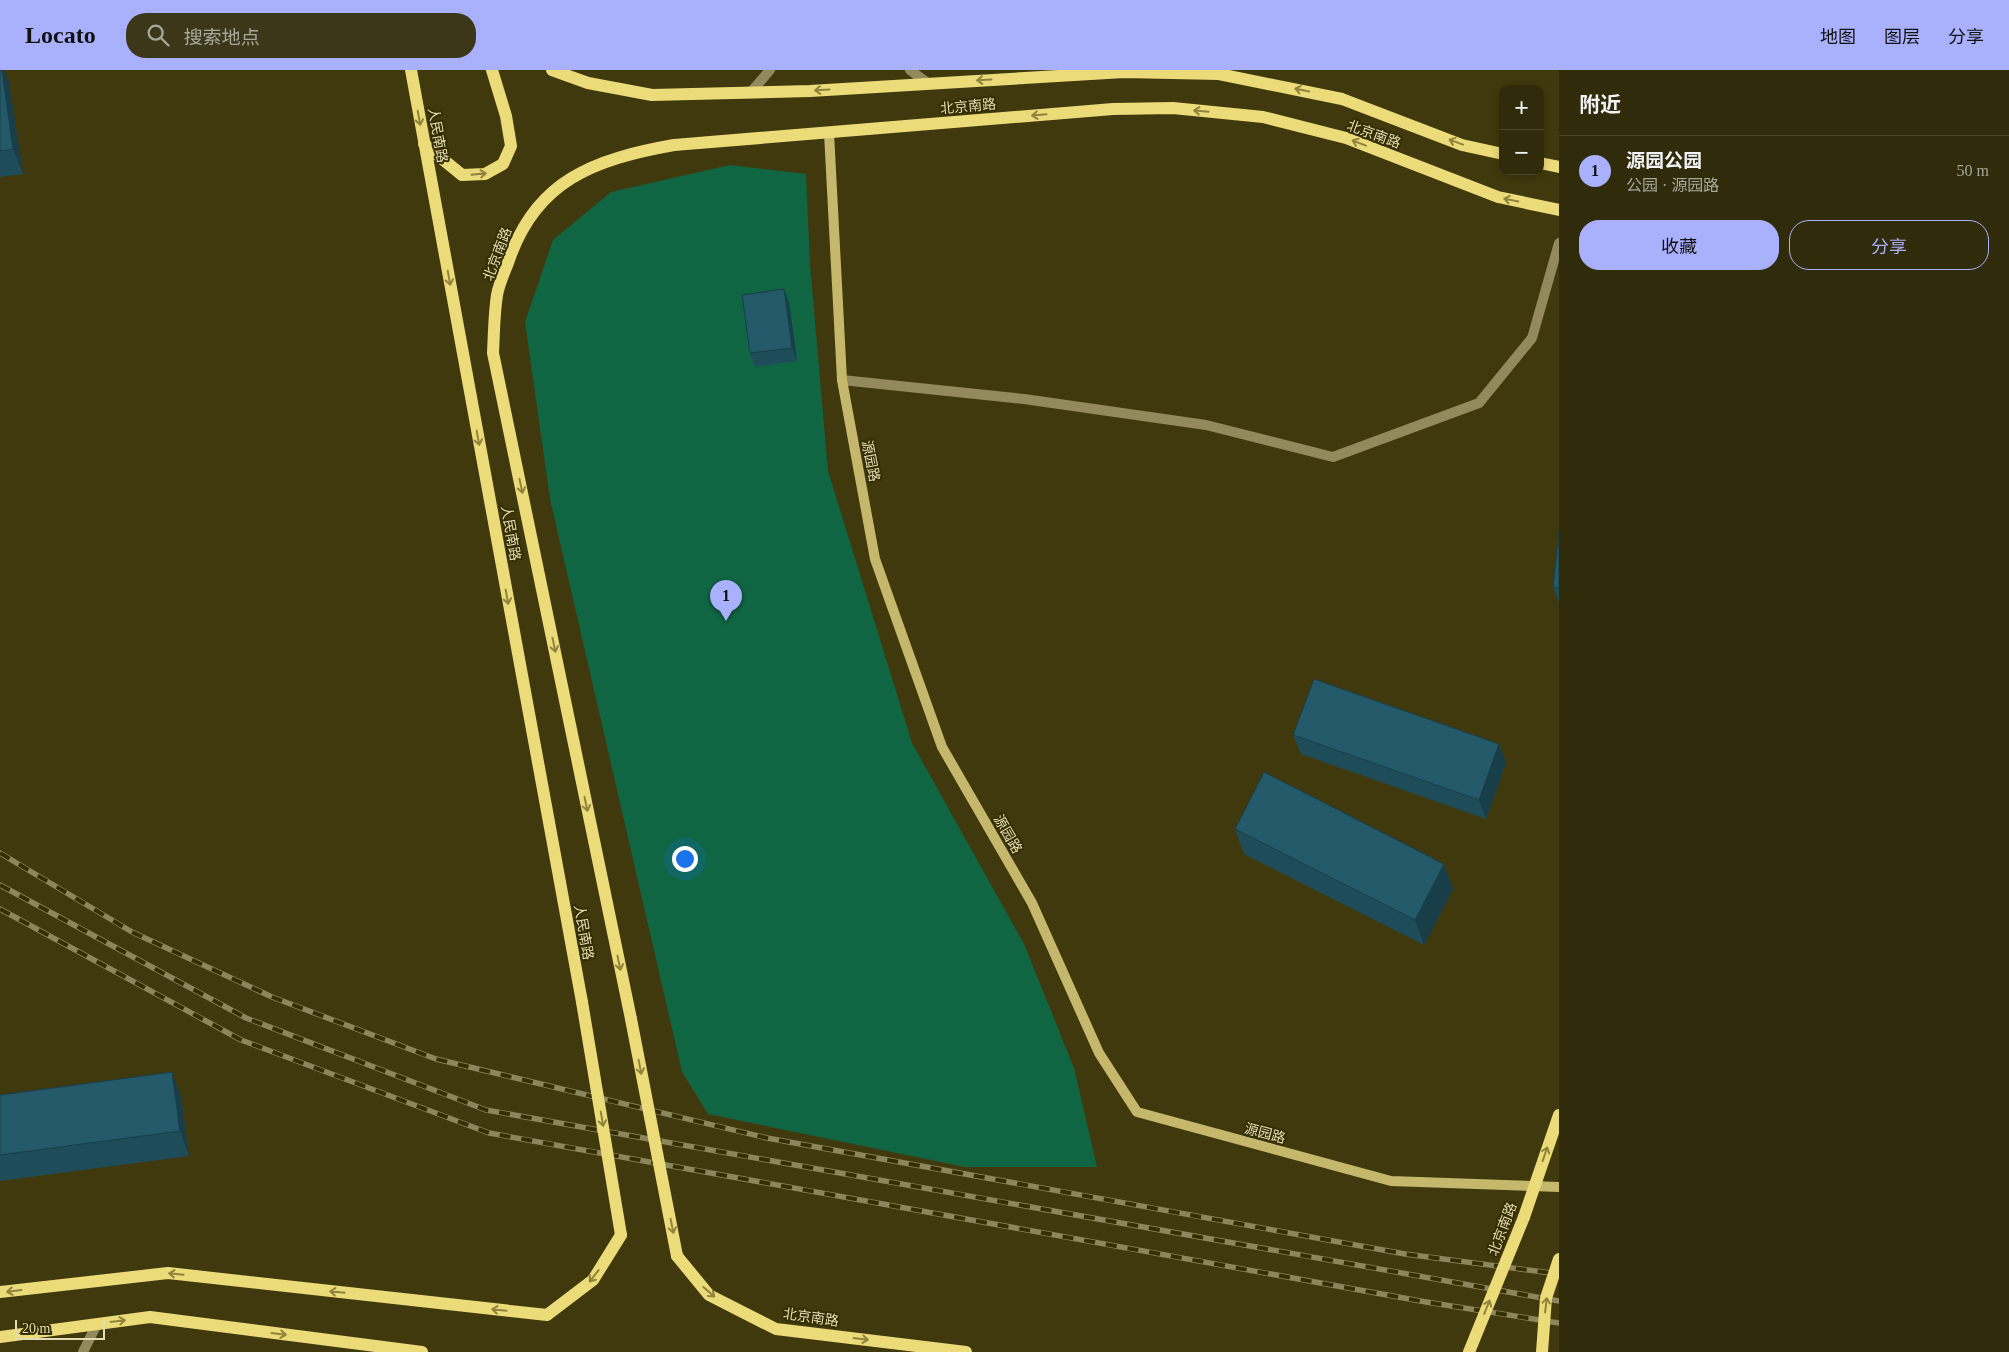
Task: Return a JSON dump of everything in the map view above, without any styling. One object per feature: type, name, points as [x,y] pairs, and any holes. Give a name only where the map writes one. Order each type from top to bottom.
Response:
[{"type":"main road","name":"人民南路","points":[[0,1292],[168,1273],[547,1315],[593,1280],[621,1235],[582,1002],[410,70]]},
{"type":"main road","points":[[424,144],[462,175],[485,174],[503,164],[511,146],[506,116],[492,70]]},
{"type":"main road","name":"北京南路","points":[[552,70],[588,83],[652,95],[929,84],[1124,72],[1219,74],[1342,99],[1462,145],[1499,153]]},
{"type":"main road","name":"北京南路","points":[[493,352],[497,295],[512,250],[527,220],[552,191],[577,174],[605,161],[674,145],[1113,109],[1173,108],[1263,117],[1346,138],[1498,197],[1559,210]]},
{"type":"main road","points":[[1544,164],[1559,167]]},
{"type":"main road","name":"人民南路","points":[[493,352],[631,1019],[677,1256]]},
{"type":"main road","name":"北京南路","points":[[1469,1352],[1524,1217],[1559,1115]]},
{"type":"main road","name":"北京南路","points":[[677,1256],[709,1295],[776,1329],[966,1352]]},
{"type":"main road","points":[[1542,1352],[1546,1298],[1559,1259]]},
{"type":"main road","points":[[0,1337],[150,1317],[422,1352]]},
{"type":"street","points":[[751,92],[770,70]]},
{"type":"street","points":[[910,70],[929,84]]},
{"type":"street","name":"源园路","points":[[829,133],[842,380],[875,559],[942,747],[1032,902],[1099,1053],[1137,1112],[1390,1181],[1559,1186]]},
{"type":"street","points":[[842,380],[1024,399],[1206,425],[1333,457],[1479,403],[1532,338],[1559,243]]},
{"type":"street","points":[[83,1352],[97,1324]]},
{"type":"green space","points":[[730,165],[806,174],[810,264],[828,471],[912,743],[1024,944],[1074,1068],[1097,1167],[965,1167],[708,1114],[682,1072],[550,499],[525,322],[553,240],[611,192]]},
{"type":"building","points":[[0,70],[2,70],[13,149],[0,151]]},
{"type":"building","points":[[784,289],[792,348],[750,353],[742,295]]},
{"type":"building","points":[[1559,530],[1559,588],[1553,587]]},
{"type":"building","points":[[1314,679],[1499,744],[1479,800],[1293,735]]},
{"type":"building","points":[[1264,772],[1444,864],[1415,920],[1235,829]]},
{"type":"building","points":[[172,1072],[180,1131],[0,1155],[0,1095]]},
{"type":"railway","points":[[0,853],[132,932],[272,997],[436,1059],[767,1138],[1405,1254],[1559,1274]]},
{"type":"railway","points":[[0,885],[246,1018],[486,1110],[1559,1301]]},
{"type":"railway","points":[[0,909],[241,1040],[489,1133],[1426,1302],[1559,1323]]},
{"type":"place","name":"源园公园","points":[[726,621]]}]
